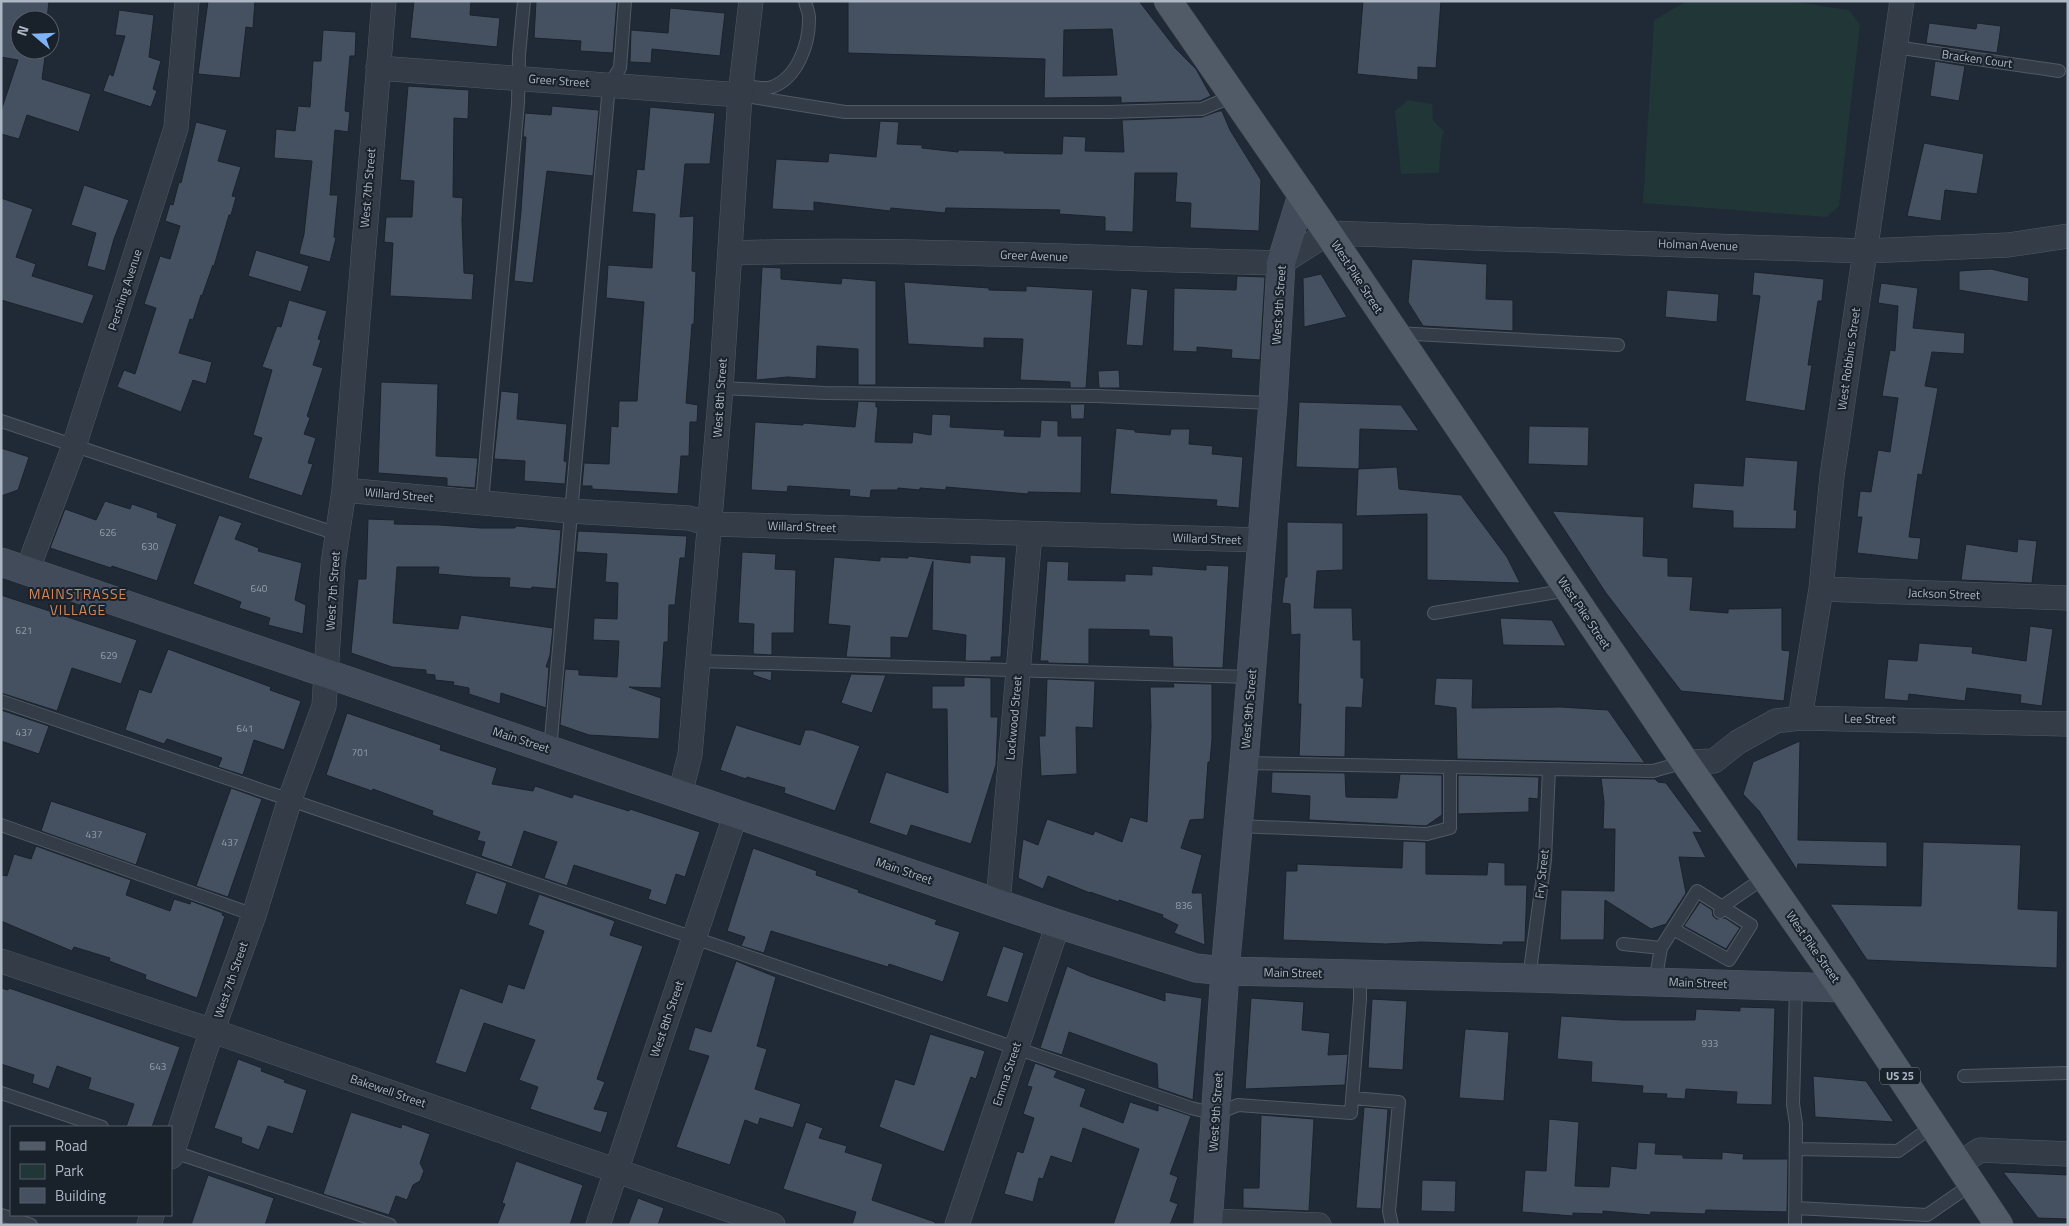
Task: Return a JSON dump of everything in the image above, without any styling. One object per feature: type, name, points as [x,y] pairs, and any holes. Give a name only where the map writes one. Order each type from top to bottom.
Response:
[{"type":"main road","name":"West Pike Street","points":[[1168,1],[1328,233],[1684,762],[1842,988],[1999,1225]]},
{"type":"main road","name":"West 9th Street","points":[[1208,1223],[1225,971],[1273,403],[1281,263],[1302,195]]},
{"type":"main road","name":"Main Street","points":[[1,562],[326,675],[1058,924],[1196,968],[1225,971],[1842,988]]},
{"type":"street","name":"Pershing Avenue","points":[[27,571],[74,446],[176,128],[187,1]]},
{"type":"street","name":"West 7th Street","points":[[172,1153],[254,915],[290,799],[324,706],[333,564],[344,490],[384,1]]},
{"type":"street","name":"West 8th Street","points":[[680,794],[690,754],[699,661],[731,254],[740,90],[751,1]]},
{"type":"street","name":"West Robbins Street","points":[[1800,718],[1821,589],[1832,476],[1902,1]]},
{"type":"street","name":"Greer Street","points":[[378,68],[609,85],[740,90]]},
{"type":"street","name":"Holman Avenue","points":[[1328,233],[1865,251],[2008,245],[2068,236]]},
{"type":"street","points":[[1281,263],[1328,233]]},
{"type":"street","name":"Greer Avenue","points":[[731,254],[789,251],[932,253],[1281,263]]},
{"type":"street","name":"Willard Street","points":[[344,490],[570,510],[689,518],[710,524],[1261,540]]},
{"type":"street","name":"Lockwood Street","points":[[998,903],[1030,534]]},
{"type":"street","name":"Jackson Street","points":[[1821,589],[2068,598]]},
{"type":"street","name":"Lee Street","points":[[1684,762],[1714,761],[1738,742],[1776,721],[1800,718],[2068,724]]},
{"type":"street","name":"West 8th Street","points":[[598,1225],[736,813]]},
{"type":"street","name":"Emma Street","points":[[957,1225],[1058,924]]},
{"type":"street","name":"Bakewell Street","points":[[1,961],[213,1031],[616,1169],[773,1225]]},
{"type":"street","points":[[1965,1174],[1980,1150],[2068,1154]]},
{"type":"street","points":[[1208,1223],[1319,1225]]},
{"type":"lane","points":[[482,502],[524,1]]},
{"type":"lane","points":[[550,750],[609,85],[620,68],[625,1]]},
{"type":"lane","points":[[740,90],[770,88],[785,79],[796,66],[806,47],[810,18],[805,1]]},
{"type":"lane","name":"Bracken Court","points":[[1895,47],[2060,71]]},
{"type":"lane","points":[[740,90],[845,112],[1109,112],[1202,109],[1233,96]]},
{"type":"lane","points":[[1394,333],[1618,345]]},
{"type":"lane","points":[[721,388],[825,393],[1096,396],[1273,403]]},
{"type":"lane","points":[[1,421],[337,534]]},
{"type":"lane","points":[[1434,613],[1568,590]]},
{"type":"lane","points":[[699,661],[1251,677]]},
{"type":"lane","points":[[1,701],[1191,1108],[1216,1114],[1238,1105],[1352,1113],[1360,974]]},
{"type":"lane","points":[[1244,763],[1653,771],[1684,762]]},
{"type":"lane","points":[[1238,826],[1427,834],[1450,828],[1450,767]]},
{"type":"lane","name":"Fry Street","points":[[1529,978],[1545,860],[1549,769]]},
{"type":"lane","points":[[1,826],[254,915]]},
{"type":"lane","points":[[1721,909],[1765,877]]},
{"type":"lane","points":[[1655,982],[1661,948],[1673,929],[1697,891],[1721,909],[1751,925],[1729,960],[1702,942],[1673,929]]},
{"type":"lane","points":[[1623,944],[1661,948]]},
{"type":"lane","points":[[1795,1225],[1797,1149],[1793,1104],[1796,987]]},
{"type":"lane","points":[[1964,1076],[2068,1072]]},
{"type":"lane","points":[[1,1093],[99,1126]]},
{"type":"lane","points":[[1353,1098],[1399,1102],[1389,1211],[1392,1225]]},
{"type":"lane","points":[[1797,1149],[1898,1151],[1933,1126]]},
{"type":"lane","points":[[172,1153],[374,1222],[390,1225]]},
{"type":"lane","points":[[1796,1208],[1926,1215],[1965,1174]]},
{"type":"lane","points":[[1,1215],[31,1225]]},
{"type":"green space","points":[[1687,1],[1789,1],[1849,10],[1860,25],[1839,206],[1827,217],[1643,203],[1654,20]]},
{"type":"green space","points":[[1408,100],[1432,104],[1433,120],[1444,131],[1441,142],[1439,173],[1401,174],[1395,111]]},
{"type":"building","points":[[1,1],[49,1],[48,10],[10,10],[10,59],[1,57]]},
{"type":"building","points":[[208,1],[255,1],[253,28],[246,27],[240,78],[198,74]]},
{"type":"building","points":[[414,1],[471,1],[470,15],[500,18],[497,47],[410,38]]},
{"type":"building","points":[[536,1],[617,1],[613,53],[580,51],[581,41],[534,38]]},
{"type":"building","points":[[848,1],[1139,1],[1176,49],[1196,69],[1211,96],[1200,101],[1121,103],[1121,97],[1044,98],[1045,59],[848,53]],"holes":[[[1112,29],[1117,75],[1063,76],[1064,30]]]},
{"type":"building","points":[[1363,1],[1441,1],[1436,68],[1418,67],[1418,80],[1357,74]]},
{"type":"building","points":[[670,8],[725,13],[720,56],[652,49],[651,63],[630,62],[631,30],[668,33]]},
{"type":"building","points":[[119,10],[154,15],[149,57],[161,61],[153,89],[157,91],[151,107],[103,91],[109,74],[113,76],[125,36],[115,35]]},
{"type":"building","points":[[1929,23],[1976,29],[1977,23],[2001,26],[1997,53],[1926,43]]},
{"type":"building","points":[[323,30],[356,32],[355,56],[350,56],[345,111],[350,112],[348,132],[335,130],[330,195],[338,195],[334,237],[336,238],[330,262],[299,254],[304,234],[312,161],[274,158],[276,129],[295,131],[298,106],[310,107],[313,61],[321,61]]},
{"type":"building","points":[[18,60],[45,60],[42,79],[91,94],[79,132],[27,115],[19,139],[1,134],[1,111]]},
{"type":"building","points":[[1935,61],[1965,66],[1959,101],[1930,96]]},
{"type":"building","points":[[408,86],[469,90],[468,119],[454,118],[453,197],[463,198],[464,273],[474,274],[472,300],[390,296],[393,243],[384,242],[386,217],[412,217],[414,181],[400,180]]},
{"type":"building","points":[[552,106],[599,110],[593,176],[547,171],[533,283],[514,281],[526,137],[523,137],[525,113],[551,115]]},
{"type":"building","points":[[650,107],[715,113],[710,164],[685,164],[680,217],[694,216],[692,271],[696,272],[694,324],[692,324],[686,403],[698,405],[697,422],[690,422],[689,456],[681,456],[678,494],[592,489],[592,486],[582,486],[584,463],[609,464],[611,426],[618,427],[619,401],[637,401],[644,302],[606,298],[608,265],[652,268],[655,214],[632,212],[637,169],[644,170]]},
{"type":"building","points":[[1222,111],[1230,130],[1261,180],[1259,231],[1190,228],[1191,203],[1175,202],[1177,173],[1135,173],[1133,232],[1105,231],[1105,217],[1059,214],[1060,210],[946,208],[945,213],[891,208],[890,211],[814,202],[814,211],[772,209],[776,159],[828,162],[829,153],[876,157],[880,121],[899,122],[897,144],[922,145],[922,148],[958,152],[958,150],[1062,154],[1063,136],[1086,137],[1085,151],[1124,152],[1122,120],[1202,117]]},
{"type":"building","points":[[196,122],[227,130],[218,161],[241,167],[232,196],[236,197],[214,266],[201,295],[193,320],[190,319],[179,353],[212,362],[206,384],[193,380],[181,412],[117,387],[124,370],[135,374],[156,308],[144,304],[160,256],[170,259],[180,226],[165,221],[170,204],[173,205],[179,182],[181,183]]},
{"type":"building","points":[[1924,143],[1984,154],[1977,194],[1945,190],[1941,221],[1907,216]]},
{"type":"building","points":[[84,185],[129,200],[114,239],[105,271],[87,266],[96,233],[71,225]]},
{"type":"building","points":[[1,198],[33,209],[16,257],[36,264],[32,276],[94,295],[83,324],[1,300]]},
{"type":"building","points":[[256,250],[309,266],[301,292],[248,276]]},
{"type":"building","points":[[1412,259],[1487,264],[1486,299],[1513,300],[1513,331],[1423,326],[1408,302]]},
{"type":"building","points":[[762,267],[781,268],[781,279],[841,284],[842,278],[876,281],[876,385],[858,385],[858,349],[817,346],[816,379],[788,377],[756,380]]},
{"type":"building","points":[[1991,269],[2029,278],[2028,302],[1959,290],[1959,271]]},
{"type":"building","points":[[1754,272],[1824,279],[1822,301],[1818,301],[1808,365],[1812,365],[1805,411],[1745,401],[1760,296],[1752,295]]},
{"type":"building","points":[[1321,274],[1347,317],[1304,327],[1303,278]]},
{"type":"building","points":[[1237,276],[1265,277],[1260,360],[1231,358],[1232,350],[1197,347],[1197,352],[1173,351],[1174,288],[1236,290]]},
{"type":"building","points":[[904,282],[989,288],[989,290],[1026,291],[1026,286],[1093,290],[1086,388],[1070,388],[1070,382],[1020,380],[1023,339],[984,338],[984,348],[908,344]]},
{"type":"building","points":[[1881,283],[1918,288],[1913,328],[1965,333],[1964,354],[1932,352],[1925,386],[1938,388],[1922,475],[1918,474],[1909,537],[1921,538],[1918,560],[1857,553],[1862,517],[1857,517],[1860,491],[1871,492],[1878,450],[1890,452],[1898,398],[1882,396],[1890,350],[1895,351],[1898,306],[1878,303]]},
{"type":"building","points":[[1131,288],[1148,290],[1143,346],[1126,345]]},
{"type":"building","points":[[1667,290],[1719,294],[1717,322],[1665,317]]},
{"type":"building","points":[[289,300],[327,311],[318,339],[321,340],[313,365],[323,368],[307,416],[310,418],[304,434],[316,438],[308,463],[313,464],[302,496],[248,478],[262,438],[253,435],[272,370],[262,367],[277,326],[281,327]]},
{"type":"building","points":[[1119,370],[1120,388],[1099,388],[1098,371]]},
{"type":"building","points":[[381,382],[438,384],[436,456],[478,458],[475,488],[447,486],[447,478],[378,473]]},
{"type":"building","points":[[501,391],[519,393],[517,419],[567,424],[564,461],[567,462],[565,484],[524,481],[525,461],[494,459]]},
{"type":"building","points":[[858,401],[876,402],[876,407],[878,407],[875,442],[912,443],[913,432],[931,435],[932,414],[951,415],[950,427],[1005,430],[1004,436],[1040,437],[1041,420],[1058,421],[1058,436],[1082,436],[1081,493],[1028,492],[1028,494],[946,487],[946,490],[898,488],[898,490],[871,490],[870,498],[849,496],[850,490],[788,486],[787,492],[751,490],[755,422],[855,427]]},
{"type":"building","points":[[1299,402],[1401,405],[1419,431],[1360,429],[1359,469],[1296,467]]},
{"type":"building","points":[[1070,404],[1085,404],[1084,419],[1071,419]]},
{"type":"building","points":[[1529,426],[1589,427],[1588,466],[1528,464]]},
{"type":"building","points":[[1116,428],[1135,430],[1135,432],[1170,435],[1171,429],[1190,429],[1189,444],[1213,446],[1212,454],[1243,457],[1239,508],[1216,506],[1217,500],[1110,494]]},
{"type":"building","points":[[1,448],[29,457],[18,490],[1,496]]},
{"type":"building","points":[[1745,457],[1798,461],[1794,510],[1797,510],[1796,529],[1733,528],[1733,511],[1692,508],[1694,483],[1743,486]]},
{"type":"building","points":[[1397,467],[1399,489],[1461,495],[1507,557],[1520,583],[1427,580],[1427,514],[1356,516],[1358,469]]},
{"type":"building","points":[[105,501],[130,509],[132,504],[158,513],[157,517],[177,524],[157,581],[50,548],[65,509],[96,520]]},
{"type":"building","points":[[1552,511],[1644,517],[1643,556],[1668,558],[1668,576],[1693,577],[1690,610],[1728,613],[1728,609],[1782,608],[1782,650],[1790,651],[1784,701],[1681,691],[1606,593]]},
{"type":"building","points":[[219,515],[242,523],[235,539],[259,548],[258,551],[302,563],[295,600],[306,605],[303,634],[268,625],[270,618],[239,608],[241,602],[193,584]]},
{"type":"building","points":[[368,519],[395,520],[394,524],[481,528],[515,528],[516,526],[561,530],[556,589],[509,587],[510,578],[438,574],[439,567],[397,567],[393,623],[458,629],[461,615],[553,628],[550,655],[546,667],[549,667],[546,708],[501,693],[500,704],[469,694],[469,688],[453,685],[454,682],[435,680],[435,675],[426,674],[426,670],[392,667],[351,653],[358,579],[366,579]]},
{"type":"building","points":[[1287,522],[1343,523],[1343,570],[1317,571],[1314,608],[1352,608],[1353,640],[1361,640],[1361,678],[1364,678],[1362,708],[1346,707],[1345,757],[1299,756],[1301,704],[1298,704],[1300,634],[1291,635],[1290,604],[1282,603],[1285,577],[1287,577]]},
{"type":"building","points":[[578,531],[687,536],[685,558],[680,558],[675,605],[669,605],[668,642],[664,642],[661,688],[629,687],[661,698],[659,739],[589,735],[560,725],[565,669],[579,670],[579,675],[617,677],[619,641],[593,640],[594,618],[617,619],[618,583],[605,582],[607,554],[576,552]]},
{"type":"building","points":[[2018,539],[2037,541],[2032,583],[1961,580],[1966,544],[2017,552]]},
{"type":"building","points":[[742,552],[776,554],[775,569],[796,570],[794,633],[772,633],[772,655],[753,654],[754,624],[738,623]]},
{"type":"building","points":[[970,555],[1006,557],[1001,657],[991,657],[991,661],[965,661],[966,635],[932,630],[933,561],[908,638],[891,637],[891,658],[846,657],[850,626],[828,624],[834,557],[880,561],[880,557],[908,558],[908,556],[970,563]]},
{"type":"building","points":[[1047,561],[1069,562],[1068,580],[1125,581],[1125,574],[1152,575],[1152,566],[1206,570],[1206,565],[1229,566],[1223,668],[1173,667],[1172,637],[1149,636],[1149,630],[1089,629],[1089,664],[1048,663],[1048,661],[1040,661]]},
{"type":"building","points":[[1,595],[137,640],[121,684],[72,668],[57,711],[1,693]]},
{"type":"building","points":[[1500,618],[1552,620],[1566,646],[1503,645]]},
{"type":"building","points":[[2030,626],[2053,629],[2042,706],[2020,703],[2021,695],[1967,688],[1965,701],[1909,694],[1908,701],[1884,699],[1888,659],[1917,661],[1919,643],[1973,647],[1972,653],[2026,661]]},
{"type":"building","points":[[168,649],[271,687],[270,690],[301,701],[284,750],[254,740],[243,775],[218,767],[222,758],[167,739],[164,744],[125,730],[139,689],[151,693]]},
{"type":"building","points":[[753,671],[772,671],[771,681],[753,675]]},
{"type":"building","points":[[851,674],[886,675],[872,713],[841,703]]},
{"type":"building","points":[[964,677],[991,678],[991,717],[998,717],[996,765],[971,844],[911,825],[907,836],[869,823],[886,772],[948,793],[947,709],[932,709],[932,686],[964,686]]},
{"type":"building","points":[[1436,678],[1473,679],[1472,708],[1561,707],[1608,710],[1645,763],[1457,759],[1456,708],[1434,705]]},
{"type":"building","points":[[1047,679],[1095,681],[1093,728],[1076,727],[1077,774],[1041,776],[1039,736],[1045,736]]},
{"type":"building","points":[[1173,683],[1212,684],[1212,739],[1210,762],[1208,762],[1204,819],[1190,820],[1181,848],[1202,855],[1192,893],[1202,893],[1205,945],[1174,933],[1178,925],[1162,917],[1163,915],[1119,900],[1119,902],[1090,893],[1048,876],[1043,889],[1018,878],[1023,839],[1038,845],[1047,819],[1093,835],[1095,831],[1122,842],[1130,817],[1147,822],[1151,726],[1150,687],[1174,687]]},
{"type":"building","points":[[1,710],[49,726],[39,754],[1,741]]},
{"type":"building","points":[[347,713],[441,745],[440,750],[497,768],[492,784],[533,791],[535,786],[572,798],[574,794],[629,811],[630,809],[700,832],[685,877],[676,874],[666,905],[648,899],[651,890],[574,865],[567,886],[544,878],[557,842],[524,831],[512,867],[481,856],[485,842],[477,840],[480,832],[432,815],[433,811],[373,789],[372,791],[326,775]]},
{"type":"building","points":[[736,725],[800,745],[805,730],[812,730],[860,746],[835,811],[784,793],[785,788],[747,777],[746,779],[720,770]]},
{"type":"building","points":[[1800,741],[1798,840],[1887,842],[1887,867],[1798,864],[1797,870],[1759,811],[1743,794],[1753,762]]},
{"type":"building","points":[[1272,772],[1345,773],[1346,797],[1397,798],[1400,774],[1442,775],[1442,815],[1426,826],[1309,820],[1310,796],[1271,793]]},
{"type":"building","points":[[1458,775],[1539,777],[1538,799],[1529,798],[1529,812],[1458,814]]},
{"type":"building","points":[[1601,778],[1655,779],[1658,782],[1666,783],[1703,833],[1693,832],[1706,858],[1679,857],[1686,893],[1666,924],[1651,929],[1605,900],[1604,940],[1560,940],[1561,890],[1614,891],[1615,829],[1603,829],[1604,802]]},
{"type":"building","points":[[231,788],[262,799],[228,897],[196,886]]},
{"type":"building","points":[[51,801],[147,833],[136,865],[41,831]]},
{"type":"building","points":[[1403,841],[1426,842],[1426,874],[1487,875],[1488,862],[1505,863],[1505,885],[1527,885],[1525,942],[1503,942],[1503,945],[1421,942],[1386,944],[1283,940],[1286,871],[1297,871],[1297,864],[1402,868]]},
{"type":"building","points":[[1923,842],[2021,845],[2018,909],[2058,911],[2057,968],[1867,960],[1830,904],[1921,906]]},
{"type":"building","points":[[36,846],[131,880],[126,895],[170,911],[174,899],[190,904],[191,901],[223,913],[222,915],[225,916],[197,998],[145,979],[146,975],[109,961],[110,958],[74,947],[72,951],[1,921],[1,875],[7,876],[14,854],[31,859]]},
{"type":"building","points":[[753,848],[817,871],[816,875],[937,920],[935,924],[960,932],[943,982],[889,964],[888,967],[771,931],[764,953],[741,946],[745,937],[727,931]]},
{"type":"building","points":[[476,872],[507,883],[497,915],[465,904]]},
{"type":"building","points":[[539,894],[615,921],[610,935],[643,946],[597,1079],[605,1082],[594,1109],[608,1112],[601,1133],[530,1109],[538,1087],[519,1080],[535,1040],[484,1023],[466,1073],[435,1063],[460,988],[502,1003],[508,984],[524,989],[544,931],[528,925]]},
{"type":"building","points":[[1700,902],[1712,910],[1713,916],[1716,919],[1725,918],[1740,928],[1726,949],[1684,926]]},
{"type":"building","points":[[1003,946],[1024,953],[1008,1003],[986,996]]},
{"type":"building","points":[[736,961],[776,977],[757,1046],[767,1049],[755,1089],[801,1104],[793,1128],[760,1118],[758,1125],[745,1120],[730,1165],[676,1147],[709,1056],[688,1050],[695,1027],[711,1032]]},
{"type":"building","points":[[1067,966],[1090,976],[1165,1001],[1165,992],[1202,998],[1193,1100],[1158,1088],[1157,1064],[1069,1032],[1062,1055],[1040,1048]]},
{"type":"building","points":[[1,988],[8,990],[9,988],[180,1047],[152,1126],[126,1126],[134,1104],[88,1089],[91,1078],[57,1066],[49,1089],[32,1083],[34,1075],[1,1064]]},
{"type":"building","points":[[1251,998],[1304,1002],[1302,1030],[1330,1033],[1328,1055],[1348,1054],[1345,1085],[1245,1089]]},
{"type":"building","points":[[1372,999],[1407,1001],[1403,1070],[1368,1068]]},
{"type":"building","points":[[1740,1007],[1775,1008],[1772,1105],[1736,1104],[1737,1092],[1686,1089],[1685,1099],[1666,1098],[1667,1094],[1642,1093],[1643,1086],[1591,1082],[1592,1062],[1557,1059],[1561,1016],[1622,1020],[1695,1020],[1696,1009],[1740,1011]]},
{"type":"building","points":[[1465,1029],[1509,1032],[1504,1101],[1459,1098]]},
{"type":"building","points":[[930,1034],[985,1051],[976,1079],[971,1077],[944,1152],[879,1127],[895,1079],[914,1085]]},
{"type":"building","points":[[238,1059],[262,1068],[261,1071],[285,1080],[284,1082],[307,1090],[293,1134],[268,1126],[259,1150],[241,1143],[242,1138],[214,1128]]},
{"type":"building","points":[[1035,1063],[1057,1071],[1054,1077],[1086,1089],[1080,1106],[1123,1123],[1130,1102],[1158,1111],[1158,1105],[1191,1116],[1170,1174],[1178,1177],[1170,1201],[1178,1204],[1170,1225],[1113,1225],[1139,1149],[1083,1128],[1072,1163],[1051,1156],[1043,1179],[1039,1178],[1033,1202],[1004,1194],[1017,1151],[1023,1153],[1034,1118],[1023,1114],[1032,1087],[1027,1086]]},
{"type":"building","points":[[1813,1076],[1866,1081],[1894,1122],[1815,1117]]},
{"type":"building","points":[[1364,1107],[1388,1109],[1381,1209],[1356,1208]]},
{"type":"building","points":[[351,1112],[401,1128],[402,1124],[430,1134],[420,1163],[424,1171],[420,1181],[413,1185],[407,1200],[396,1196],[389,1215],[323,1194]]},
{"type":"building","points":[[1261,1115],[1314,1119],[1309,1211],[1243,1208],[1243,1188],[1259,1188]]},
{"type":"building","points":[[1549,1119],[1579,1122],[1575,1186],[1609,1187],[1611,1166],[1636,1169],[1638,1142],[1656,1143],[1655,1154],[1683,1155],[1683,1158],[1722,1159],[1722,1152],[1744,1154],[1743,1159],[1788,1159],[1787,1212],[1706,1210],[1705,1214],[1651,1212],[1650,1215],[1603,1211],[1603,1214],[1573,1213],[1573,1216],[1522,1212],[1525,1170],[1546,1171]]},
{"type":"building","points":[[806,1122],[823,1128],[819,1138],[847,1146],[845,1152],[883,1164],[872,1200],[935,1222],[935,1225],[852,1225],[856,1212],[783,1189]]},
{"type":"building","points":[[516,1161],[583,1185],[570,1225],[497,1225],[505,1204],[502,1203]]},
{"type":"building","points":[[2003,1172],[2068,1175],[2068,1219],[2038,1218]]},
{"type":"building","points":[[208,1175],[274,1198],[265,1225],[191,1225]]},
{"type":"building","points":[[1422,1180],[1456,1181],[1455,1212],[1421,1211]]},
{"type":"building","points":[[638,1198],[664,1208],[658,1225],[628,1225]]},
{"type":"district","name":"MAINSTRASSE VILLAGE","points":[[78,602]]}]
